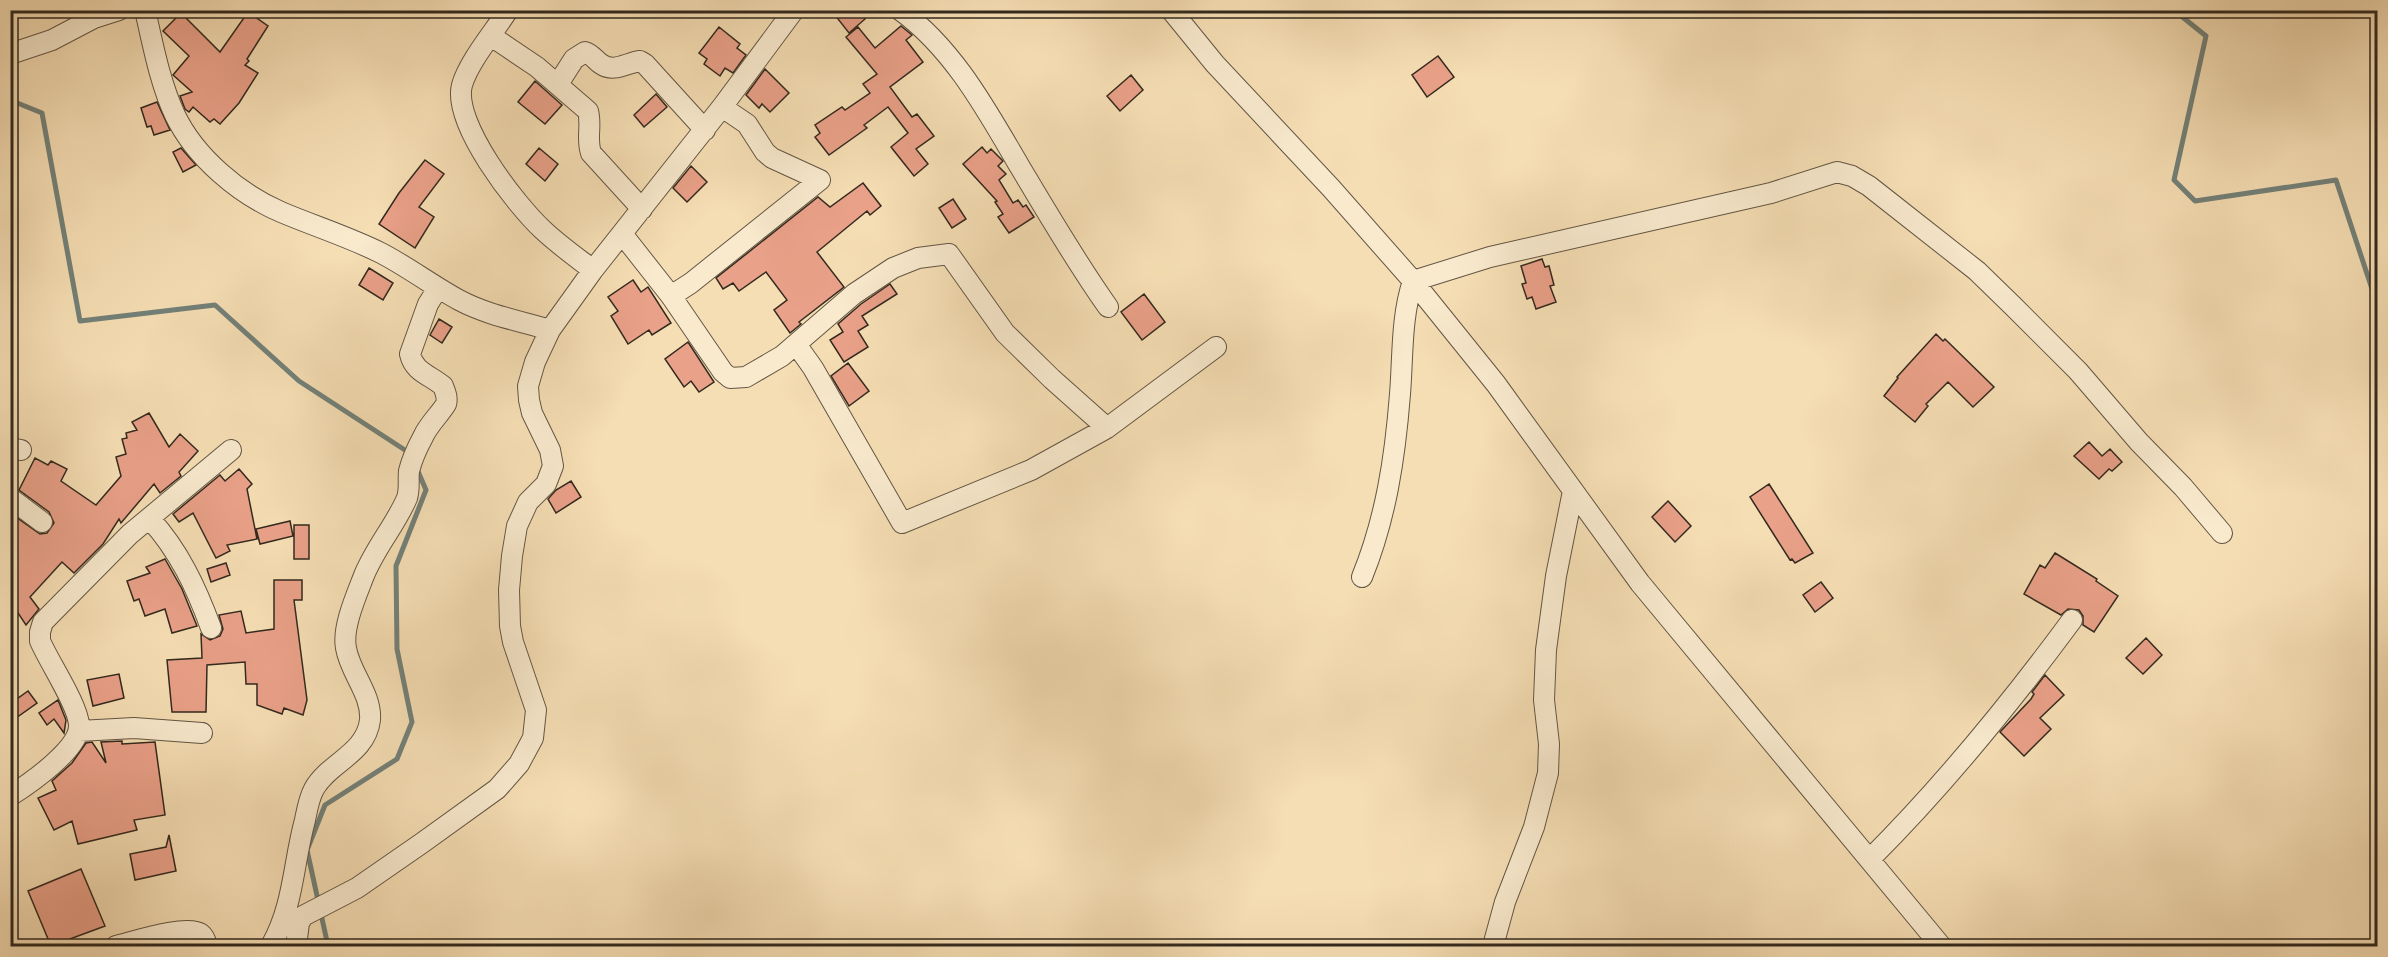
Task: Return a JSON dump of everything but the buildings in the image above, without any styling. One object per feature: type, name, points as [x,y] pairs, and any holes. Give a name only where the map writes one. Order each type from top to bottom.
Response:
[{"type":"street","points":[[10,54],[52,40],[94,18],[119,10]]},
{"type":"street","points":[[145,10],[158,65],[175,116],[188,137],[220,172],[262,203],[383,254],[438,288],[484,310],[550,330]]},
{"type":"street","points":[[508,10],[472,66],[462,86],[462,106],[466,120],[498,176],[521,207],[541,229],[593,270]]},
{"type":"street","points":[[296,946],[299,923],[303,916],[357,888],[497,789],[519,764],[533,738],[536,710],[513,642],[509,590],[517,526],[528,502],[546,484],[553,466],[550,450],[532,413],[528,386],[535,362],[550,330],[593,270],[705,130],[794,10]]},
{"type":"street","points":[[900,10],[930,36],[968,84],[1078,265],[1108,307]]},
{"type":"street","points":[[1171,10],[1215,64],[1331,188],[1413,281],[1496,384],[1640,583],[1941,946]]},
{"type":"street","points":[[491,36],[521,55],[588,111],[591,120],[587,141],[591,153],[642,208]]},
{"type":"street","points":[[558,84],[574,59],[585,52],[603,66],[611,68],[640,61],[705,130]]},
{"type":"street","points":[[671,296],[691,283],[820,180],[772,158],[765,152],[747,124],[722,107]]},
{"type":"street","points":[[1413,281],[1490,257],[1771,192],[1837,172],[1851,176],[1869,186],[1977,271],[2078,371],[2222,533]]},
{"type":"street","points":[[623,235],[671,296],[714,359],[730,378],[746,377],[782,356],[855,294],[893,268],[918,258],[949,254],[1005,333],[1107,428]]},
{"type":"street","points":[[1362,578],[1377,541],[1389,490],[1397,433],[1404,316],[1413,281]]},
{"type":"street","points":[[271,946],[282,927],[291,894],[300,839],[314,789],[334,766],[353,752],[365,735],[370,720],[368,704],[350,664],[345,645],[348,625],[366,569],[407,496],[409,473],[415,452],[429,424],[446,403],[443,386],[419,371],[411,363],[410,354],[428,304],[438,288]]},
{"type":"street","points":[[796,344],[813,368],[902,523],[1031,470],[1107,428],[1216,347]]},
{"type":"street","points":[[10,796],[32,783],[62,755],[76,738],[79,730],[75,712],[40,641],[43,622],[130,534],[231,450]]},
{"type":"street","points":[[1493,946],[1505,902],[1534,827],[1548,773],[1549,744],[1544,700],[1545,650],[1556,576],[1573,490]]},
{"type":"street","points":[[10,498],[42,522]]},
{"type":"street","points":[[150,519],[180,558],[200,598],[211,628]]},
{"type":"street","points":[[1870,859],[1922,807],[1995,722],[2072,620]]},
{"type":"street","points":[[79,730],[134,728],[202,733]]},
{"type":"street","points":[[116,946],[169,933],[192,931],[200,933],[207,946]]},
{"type":"waterway","points":[[2168,10],[2175,11],[2206,36],[2174,180],[2195,201],[2336,180],[2378,307]]},
{"type":"waterway","points":[[10,100],[42,113],[80,321],[215,305],[299,381],[411,454]]},
{"type":"waterway","points":[[328,946],[307,850],[325,805],[397,759],[412,722],[397,649],[396,566],[426,490],[417,469]]}]
